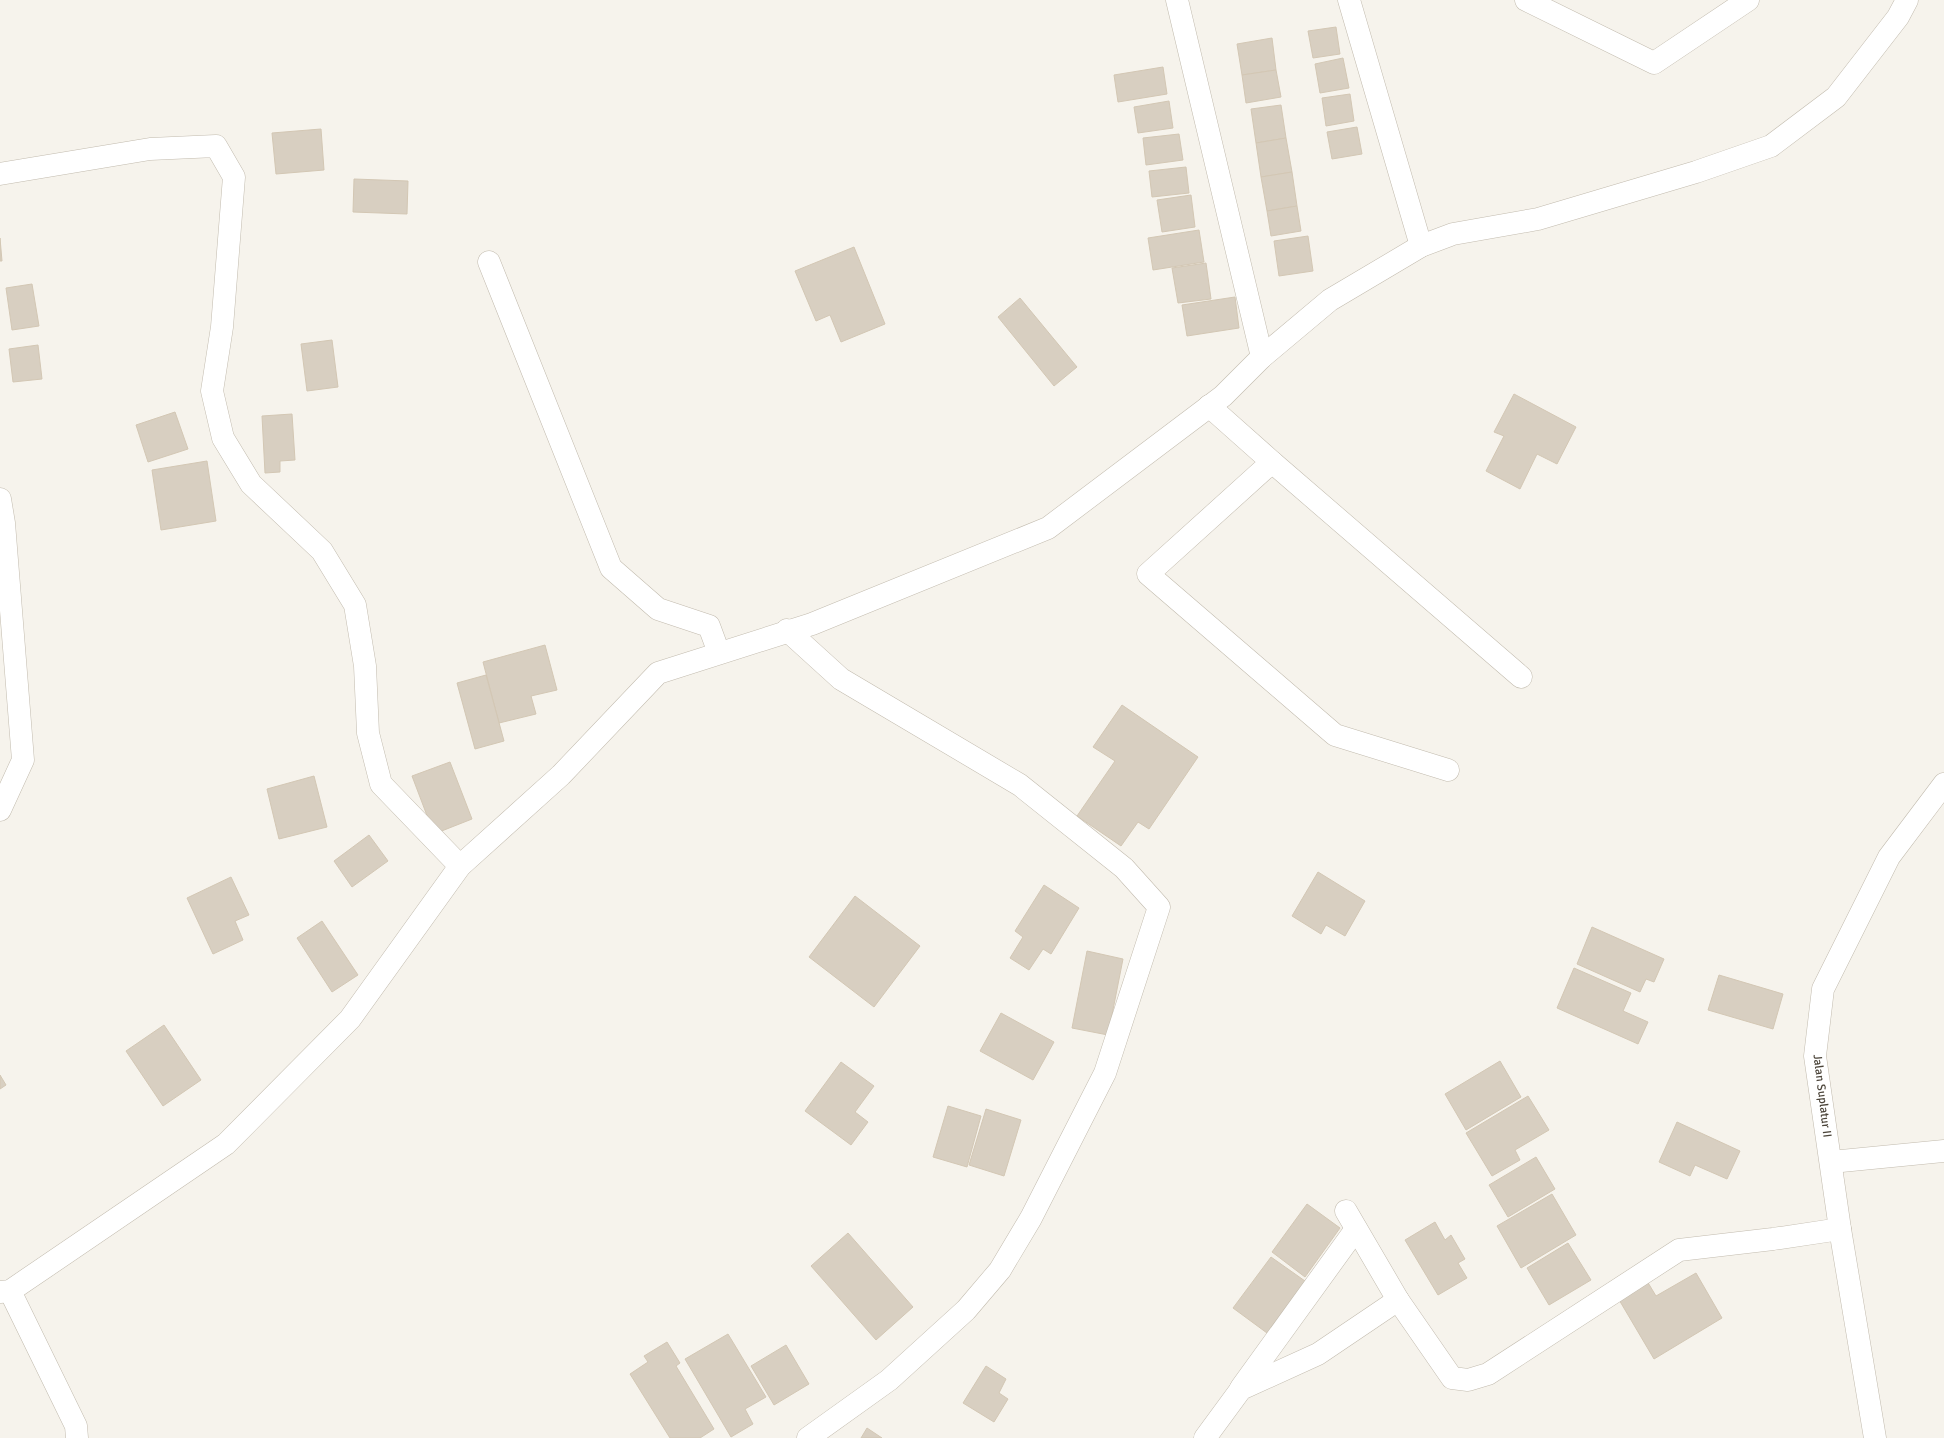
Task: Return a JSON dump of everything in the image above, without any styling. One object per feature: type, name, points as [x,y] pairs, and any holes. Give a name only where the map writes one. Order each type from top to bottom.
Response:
[{"type":"street","points":[[1177,0],[1262,357]]},
{"type":"street","points":[[1349,0],[1421,246]]},
{"type":"street","points":[[1526,0],[1654,63],[1748,0]]},
{"type":"street","points":[[77,1438],[76,1426],[5,1291],[226,1144],[350,1019],[460,866],[560,775],[658,673],[787,630],[812,624],[1048,528],[1222,396],[1262,357],[1330,300],[1421,246],[1453,234],[1538,218],[1696,172],[1771,146],[1836,97],[1898,17],[1907,0]]},
{"type":"street","points":[[0,174],[150,149],[216,146],[234,177],[222,327],[212,391],[223,438],[251,484],[322,551],[355,605],[365,666],[368,733],[381,784],[460,866]]},
{"type":"street","points":[[489,262],[611,568],[658,609],[709,626],[718,653]]},
{"type":"street","points":[[1209,406],[1521,677]]},
{"type":"street","points":[[1272,462],[1148,574],[1335,735],[1448,770]]},
{"type":"street","points":[[0,499],[4,523],[23,760],[0,810]]},
{"type":"street","points":[[787,630],[841,679],[1020,785],[1124,868],[1159,907],[1106,1073],[1031,1218],[1000,1270],[966,1310],[889,1380],[808,1438]]},
{"type":"street","name":"Jalan Suplatur II","points":[[1875,1438],[1840,1229],[1815,1056],[1823,989],[1889,857],[1944,784]]},
{"type":"street","points":[[1831,1162],[1944,1151]]},
{"type":"street","points":[[1205,1438],[1240,1389],[1350,1220],[1398,1300],[1452,1378],[1468,1380],[1488,1374],[1679,1250],[1773,1239],[1840,1229]]},
{"type":"street","points":[[1240,1389],[1318,1354],[1398,1300]]},
{"type":"building","points":[[1336,27],[1340,54],[1313,58],[1308,31]]},
{"type":"building","points":[[1272,38],[1276,70],[1242,75],[1237,44]]},
{"type":"building","points":[[1343,58],[1349,88],[1320,93],[1315,64]]},
{"type":"building","points":[[1163,67],[1167,94],[1118,102],[1114,75]]},
{"type":"building","points":[[1276,70],[1281,97],[1246,103],[1242,75]]},
{"type":"building","points":[[1350,94],[1354,121],[1326,126],[1322,98]]},
{"type":"building","points":[[1169,101],[1173,128],[1138,133],[1134,107]]},
{"type":"building","points":[[1281,105],[1286,138],[1256,143],[1251,109]]},
{"type":"building","points":[[1357,127],[1362,154],[1332,159],[1327,132]]},
{"type":"building","points":[[321,129],[324,170],[276,174],[272,133]]},
{"type":"building","points":[[1179,134],[1183,160],[1146,165],[1143,138]]},
{"type":"building","points":[[1286,138],[1292,172],[1261,177],[1256,143]]},
{"type":"building","points":[[1186,167],[1189,193],[1152,197],[1149,171]]},
{"type":"building","points":[[1292,172],[1297,206],[1267,211],[1261,177]]},
{"type":"building","points":[[354,179],[408,181],[407,214],[353,212]]},
{"type":"building","points":[[1191,195],[1195,227],[1162,232],[1157,200]]},
{"type":"building","points":[[1297,206],[1301,231],[1271,236],[1267,211]]},
{"type":"building","points":[[1199,230],[1204,262],[1153,270],[1148,238]]},
{"type":"building","points":[[1308,236],[1313,271],[1279,276],[1274,241]]},
{"type":"building","points":[[0,238],[2,261],[0,261]]},
{"type":"building","points":[[854,247],[885,324],[841,342],[830,315],[816,321],[795,271]]},
{"type":"building","points":[[1206,263],[1211,299],[1178,303],[1172,268]]},
{"type":"building","points":[[32,284],[39,326],[12,330],[6,288]]},
{"type":"building","points":[[1235,297],[1239,328],[1187,336],[1182,305]]},
{"type":"building","points":[[1020,298],[1077,367],[1054,386],[998,317]]},
{"type":"building","points":[[332,340],[338,387],[307,391],[301,344]]},
{"type":"building","points":[[38,345],[42,379],[13,382],[9,349]]},
{"type":"building","points":[[1514,394],[1576,427],[1557,464],[1537,454],[1520,489],[1486,471],[1504,436],[1494,432]]},
{"type":"building","points":[[175,412],[188,449],[148,462],[136,425]]},
{"type":"building","points":[[292,414],[295,460],[280,461],[280,472],[265,473],[262,416]]},
{"type":"building","points":[[207,461],[216,521],[161,530],[152,470]]},
{"type":"building","points":[[545,645],[557,690],[531,696],[536,714],[499,723],[483,662]]},
{"type":"building","points":[[486,675],[504,741],[475,749],[457,683]]},
{"type":"building","points":[[1122,705],[1198,757],[1149,829],[1138,822],[1121,846],[1077,816],[1115,761],[1093,747]]},
{"type":"building","points":[[450,762],[472,819],[434,834],[412,776]]},
{"type":"building","points":[[314,776],[327,827],[279,839],[267,789]]},
{"type":"building","points":[[369,835],[388,861],[352,887],[334,861]]},
{"type":"building","points":[[1318,872],[1365,901],[1345,936],[1326,925],[1321,934],[1292,916]]},
{"type":"building","points":[[231,877],[249,915],[235,921],[243,940],[213,954],[187,898]]},
{"type":"building","points":[[1044,885],[1079,908],[1051,954],[1043,949],[1029,970],[1010,958],[1023,937],[1015,931]]},
{"type":"building","points":[[855,896],[920,946],[874,1007],[809,957]]},
{"type":"building","points":[[322,921],[358,975],[332,992],[297,938]]},
{"type":"building","points":[[1592,927],[1664,959],[1654,982],[1646,979],[1640,992],[1577,964]]},
{"type":"building","points":[[1087,951],[1123,959],[1108,1035],[1072,1028]]},
{"type":"building","points":[[1574,968],[1631,993],[1623,1011],[1648,1022],[1638,1044],[1557,1008]]},
{"type":"building","points":[[1719,975],[1783,994],[1773,1029],[1708,1010]]},
{"type":"building","points":[[1001,1013],[1054,1042],[1033,1080],[980,1051]]},
{"type":"building","points":[[164,1025],[201,1080],[163,1106],[126,1051]]},
{"type":"building","points":[[1500,1061],[1521,1097],[1466,1130],[1445,1094]]},
{"type":"building","points":[[841,1062],[874,1086],[855,1112],[868,1122],[851,1145],[805,1111]]},
{"type":"building","points":[[0,1075],[6,1085],[0,1089]]},
{"type":"building","points":[[1528,1096],[1549,1130],[1515,1150],[1520,1160],[1492,1176],[1466,1133]]},
{"type":"building","points":[[948,1106],[981,1116],[967,1167],[933,1157]]},
{"type":"building","points":[[986,1109],[1021,1120],[1004,1176],[969,1165]]},
{"type":"building","points":[[1677,1122],[1740,1151],[1727,1179],[1695,1165],[1690,1176],[1659,1162]]},
{"type":"building","points":[[1536,1157],[1555,1189],[1508,1217],[1489,1185]]},
{"type":"building","points":[[1552,1194],[1576,1235],[1521,1268],[1497,1226]]},
{"type":"building","points":[[1307,1204],[1340,1228],[1305,1277],[1272,1252]]},
{"type":"building","points":[[1435,1222],[1445,1240],[1451,1235],[1465,1259],[1458,1263],[1467,1278],[1438,1295],[1405,1240]]},
{"type":"building","points":[[848,1233],[913,1307],[876,1340],[811,1266]]},
{"type":"building","points":[[1568,1243],[1591,1280],[1549,1305],[1527,1268]]},
{"type":"building","points":[[1271,1257],[1305,1281],[1267,1333],[1233,1308]]},
{"type":"building","points":[[1696,1273],[1722,1318],[1654,1359],[1618,1298],[1647,1281],[1656,1296]]},
{"type":"building","points":[[728,1334],[766,1397],[745,1409],[753,1424],[731,1437],[685,1359]]},
{"type":"building","points":[[667,1342],[680,1363],[676,1366],[714,1429],[700,1438],[670,1438],[630,1374],[648,1362],[644,1356]]},
{"type":"building","points":[[786,1345],[809,1384],[774,1405],[751,1366]]},
{"type":"building","points":[[986,1366],[1006,1379],[999,1393],[1008,1399],[994,1422],[963,1403]]},
{"type":"building","points":[[867,1428],[882,1438],[861,1438]]}]
